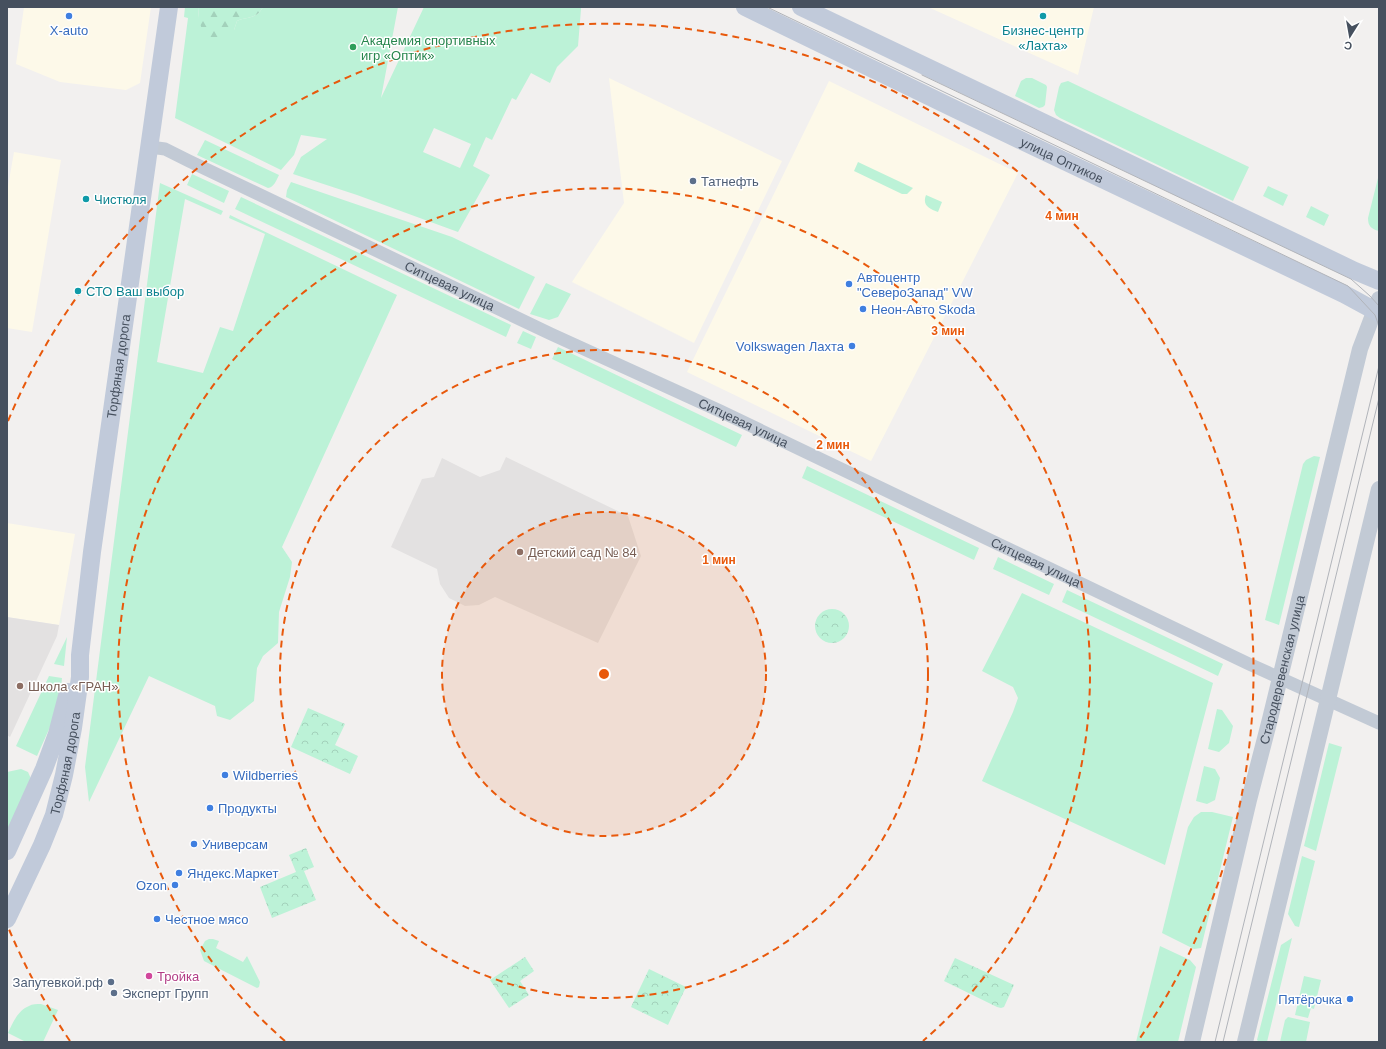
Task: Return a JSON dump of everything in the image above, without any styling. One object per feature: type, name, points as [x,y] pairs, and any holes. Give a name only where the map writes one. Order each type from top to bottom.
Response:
[{"type":"main road","name":"Торфяная дорога","points":[[7,919],[42,845],[54,815],[64,775],[78,696],[80,655],[93,545],[169,7]]},
{"type":"main road","name":"улица Оптиков","points":[[745,7],[1344,294],[1378,308]]},
{"type":"main road","name":"улица Оптиков","points":[[801,7],[1348,268],[1379,281]]},
{"type":"main road","name":"Торфяная дорога","points":[[7,851],[44,769],[57,734],[72,676],[80,655]]},
{"type":"street","name":"Ситцевая улица","points":[[150,147],[165,149],[189,160],[551,334],[720,411],[1280,678],[1379,723]]},
{"type":"street","name":"Стародеревенская улица","points":[[1192,1042],[1249,800],[1360,349],[1378,308]]},
{"type":"street","points":[[1245,1042],[1379,489]]},
{"type":"shaded area","points":[[24,7],[151,7],[140,83],[126,90],[60,82],[16,64]]},
{"type":"shaded area","name":"Бизнес-центр «Лахта»","points":[[928,7],[1094,7],[1078,75]]},
{"type":"shaded area","points":[[609,78],[782,161],[694,343],[572,282],[624,203]]},
{"type":"shaded area","name":"Автоцентр \"СевероЗапад\" VW","points":[[829,81],[1018,173],[871,461],[687,372]]},
{"type":"shaded area","points":[[14,152],[61,160],[32,332],[7,328],[7,192]]},
{"type":"shaded area","name":"Детский сад № 84","points":[[506,457],[628,516],[641,556],[598,643],[495,597],[479,605],[465,606],[449,598],[440,584],[437,569],[391,547],[422,479],[434,477],[442,458],[480,477],[500,470]]},
{"type":"shaded area","points":[[7,523],[75,534],[59,625],[7,617]]},
{"type":"shaded area","name":"Школа «ГРАН»","points":[[7,617],[59,625],[57,636],[10,737],[7,735]]},
{"type":"green space","points":[[185,7],[199,7],[198,18],[234,30],[237,21],[255,16],[263,7],[398,7],[381,98],[424,7],[581,7],[578,46],[557,67],[550,83],[531,73],[516,100],[512,98],[492,140],[486,137],[473,166],[490,175],[458,232],[357,195],[293,174],[301,157],[327,139],[301,135],[294,155],[281,170],[175,118],[188,18],[184,17]],"holes":[[[434,128],[471,144],[460,168],[423,152]]]},
{"type":"green space","points":[[199,7],[263,7],[255,16],[237,21],[234,30],[228,37],[213,40],[204,35],[198,18]]},
{"type":"green space","points":[[1026,78],[1032,78],[1046,85],[1045,105],[1043,107],[1039,108],[1015,96],[1021,81]]},
{"type":"green space","points":[[1068,81],[1249,167],[1233,201],[1060,118],[1056,115],[1054,110],[1059,87],[1061,83]]},
{"type":"green space","points":[[205,140],[279,175],[276,181],[268,188],[197,155]]},
{"type":"green space","points":[[858,162],[913,188],[907,194],[902,194],[854,171]]},
{"type":"green space","points":[[192,174],[229,191],[224,203],[187,185]]},
{"type":"green space","points":[[1379,174],[1379,231],[1370,227],[1368,218]]},
{"type":"green space","points":[[291,182],[452,237],[535,277],[519,309],[286,197],[287,190]]},
{"type":"green space","points":[[160,183],[223,211],[221,215],[185,199],[157,362],[203,373],[220,327],[233,331],[265,234],[229,218],[230,215],[397,295],[282,547],[292,562],[290,577],[279,612],[278,643],[263,656],[257,668],[254,701],[230,720],[217,716],[215,706],[149,676],[89,802],[85,767]]},
{"type":"green space","points":[[1268,186],[1288,195],[1283,206],[1263,196]]},
{"type":"green space","points":[[926,195],[942,202],[938,212],[927,206],[925,201]]},
{"type":"green space","points":[[241,197],[511,325],[506,337],[235,209]]},
{"type":"green space","points":[[1311,206],[1329,215],[1324,226],[1306,217]]},
{"type":"green space","points":[[546,283],[571,294],[558,317],[549,320],[530,314]]},
{"type":"green space","points":[[523,331],[536,337],[531,349],[517,343]]},
{"type":"green space","points":[[558,347],[742,435],[736,447],[552,359]]},
{"type":"green space","points":[[1314,456],[1320,457],[1279,625],[1265,620],[1303,464],[1306,460]]},
{"type":"green space","points":[[807,466],[979,548],[974,560],[802,478]]},
{"type":"green space","points":[[998,557],[1054,584],[1049,595],[993,569]]},
{"type":"green space","points":[[1067,590],[1223,664],[1218,676],[1062,602]]},
{"type":"green space","points":[[1022,593],[1213,683],[1165,865],[982,781],[1018,698],[1013,687],[982,671]]},
{"type":"green space","points":[[832,609],[844,614],[849,626],[844,638],[832,643],[820,638],[815,626],[820,614]]},
{"type":"green space","points":[[67,637],[64,666],[54,664]]},
{"type":"green space","points":[[49,676],[62,678],[59,707],[37,756],[16,746]]},
{"type":"green space","points":[[308,708],[345,724],[335,745],[358,756],[350,774],[291,747]]},
{"type":"green space","points":[[1217,709],[1222,710],[1233,726],[1229,743],[1219,752],[1208,749]]},
{"type":"green space","points":[[1329,743],[1342,747],[1316,851],[1304,846]]},
{"type":"green space","points":[[1204,766],[1215,769],[1220,778],[1215,800],[1207,804],[1196,801]]},
{"type":"green space","points":[[21,769],[28,772],[32,781],[7,833],[7,772]]},
{"type":"green space","points":[[1201,812],[1212,812],[1233,817],[1201,948],[1194,949],[1162,933],[1188,827],[1194,817]]},
{"type":"green space","points":[[306,848],[314,867],[304,871],[316,900],[272,918],[260,887],[296,872],[289,855]]},
{"type":"green space","points":[[1302,856],[1315,861],[1299,927],[1295,926],[1288,914]]},
{"type":"green space","points":[[1292,938],[1267,1042],[1259,1042],[1257,1040],[1281,945]]},
{"type":"green space","points":[[209,939],[219,941],[216,948],[243,962],[247,956],[260,982],[259,987],[257,988],[204,961],[200,950],[205,941]]},
{"type":"green space","points":[[1160,946],[1190,960],[1196,967],[1178,1042],[1136,1042]]},
{"type":"green space","points":[[525,957],[534,971],[520,981],[529,995],[509,1008],[490,980]]},
{"type":"green space","points":[[955,958],[1014,985],[1004,1007],[997,1007],[944,981]]},
{"type":"green space","points":[[649,969],[686,987],[668,1025],[631,1007]]},
{"type":"green space","points":[[1304,976],[1321,980],[1314,1009],[1311,1008],[1308,1018],[1295,1015]]},
{"type":"green space","points":[[36,1004],[41,1004],[58,1010],[43,1042],[26,1042],[8,1033],[16,1018],[25,1008]]},
{"type":"green space","points":[[1288,1017],[1310,1022],[1306,1042],[1280,1042],[1285,1020]]},
{"type":"tram line","points":[[767,7],[1348,286],[1375,315],[1379,326]]},
{"type":"tram line","points":[[922,75],[1351,279],[1379,306]]},
{"type":"tram line","points":[[1215,1042],[1379,366]]},
{"type":"tram line","points":[[1223,1042],[1379,398]]},
{"type":"place","name":"X-auto","points":[[69,16]]},
{"type":"place","name":"Бизнес-центр «Лахта»","points":[[1043,16]]},
{"type":"place","name":"Академия спортивных игр «Оптик»","points":[[353,47]]},
{"type":"place","name":"Татнефть","points":[[693,181]]},
{"type":"place","name":"Чистюля","points":[[86,199]]},
{"type":"place","name":"Автоцентр \"СевероЗапад\" VW","points":[[849,284]]},
{"type":"place","name":"СТО Ваш выбор","points":[[78,291]]},
{"type":"place","name":"Неон-Авто Skoda","points":[[863,309]]},
{"type":"place","name":"Volkswagen Лахта","points":[[852,346]]},
{"type":"place","name":"Детский сад № 84","points":[[520,552]]},
{"type":"place","name":"Школа «ГРАН»","points":[[20,686]]},
{"type":"place","name":"Wildberries","points":[[225,775]]},
{"type":"place","name":"Продукты","points":[[210,808]]},
{"type":"place","name":"Универсам","points":[[194,844]]},
{"type":"place","name":"Яндекс.Маркет","points":[[179,873]]},
{"type":"place","name":"Ozon","points":[[175,885]]},
{"type":"place","name":"Честное мясо","points":[[157,919]]},
{"type":"place","name":"Тройка","points":[[149,976]]},
{"type":"place","name":"Запутевкой.рф","points":[[111,982]]},
{"type":"place","name":"Эксперт Групп","points":[[114,993]]},
{"type":"place","name":"Пятёрочка","points":[[1350,999]]}]
